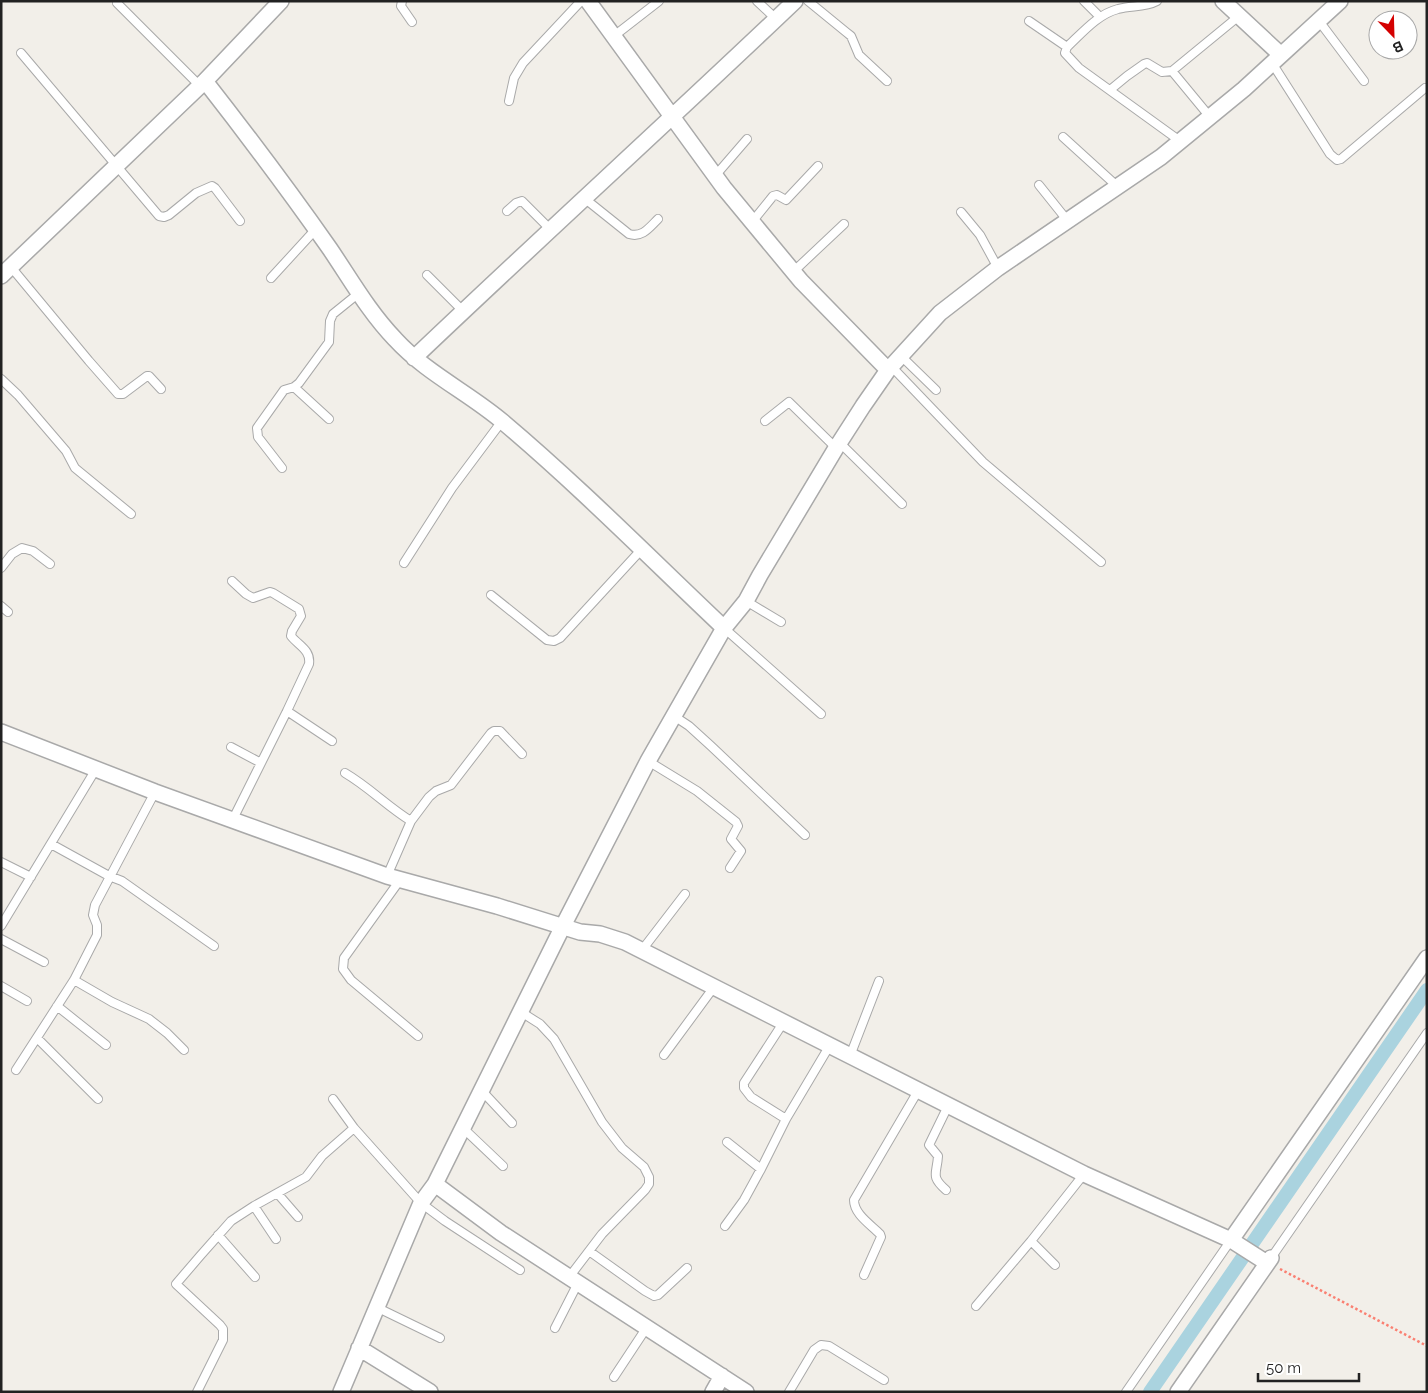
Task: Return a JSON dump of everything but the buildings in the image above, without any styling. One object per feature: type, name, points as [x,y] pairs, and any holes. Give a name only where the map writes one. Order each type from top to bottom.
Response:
[{"type":"street","points":[[6,271],[202,83],[281,1]]},
{"type":"street","points":[[588,1],[715,176],[793,272],[827,310],[893,364]]},
{"type":"street","points":[[414,358],[796,1]]},
{"type":"street","points":[[1223,1],[1239,16],[1276,59]]},
{"type":"street","points":[[341,1392],[376,1307],[428,1194],[648,761],[724,628],[746,601],[765,566],[862,406],[893,364],[940,313],[998,268],[1118,187],[1180,141],[1244,89],[1340,1]]},
{"type":"street","points":[[202,83],[246,133],[359,293],[394,339],[414,358],[502,421],[578,488],[724,628]]},
{"type":"street","points":[[1,732],[232,821],[393,878],[580,932],[600,934],[625,942],[1084,1174],[1235,1242],[1266,1259],[1178,1392]]},
{"type":"street","points":[[1235,1242],[1427,958]]},
{"type":"street","points":[[428,1194],[501,1232],[574,1285],[645,1330],[718,1383],[746,1392]]},
{"type":"street","points":[[359,1348],[430,1392]]},
{"type":"lane","points":[[402,1],[401,6],[412,22]]},
{"type":"lane","points":[[509,101],[514,78],[523,63],[581,1]]},
{"type":"lane","points":[[614,36],[659,1]]},
{"type":"lane","points":[[757,1],[776,20]]},
{"type":"lane","points":[[808,1],[850,36],[859,55],[887,81]]},
{"type":"lane","points":[[1084,1],[1100,16]]},
{"type":"lane","points":[[1157,1],[1140,7],[1118,9],[1100,16],[1067,47],[1064,53],[1079,68],[1180,141]]},
{"type":"lane","points":[[117,3],[202,83]]},
{"type":"lane","points":[[1110,90],[1126,76],[1147,63],[1162,72],[1172,70],[1239,16]]},
{"type":"lane","points":[[1029,21],[1067,47]]},
{"type":"lane","points":[[1319,21],[1364,80]]},
{"type":"lane","points":[[21,53],[159,216],[169,215],[196,193],[212,186],[240,221]]},
{"type":"lane","points":[[1276,59],[1330,154],[1337,160],[1342,159],[1425,88]]},
{"type":"lane","points":[[1172,70],[1210,117]]},
{"type":"lane","points":[[1063,137],[1118,187]]},
{"type":"lane","points":[[715,176],[747,139]]},
{"type":"lane","points":[[752,222],[773,196],[777,195],[786,200],[818,166]]},
{"type":"lane","points":[[1039,185],[1067,220]]},
{"type":"lane","points":[[584,198],[629,234],[636,236],[642,234],[658,219]]},
{"type":"lane","points":[[507,211],[516,203],[522,201],[550,229]]},
{"type":"lane","points":[[960,212],[980,235],[998,268]]},
{"type":"lane","points":[[793,272],[844,224]]},
{"type":"lane","points":[[271,278],[315,230]]},
{"type":"lane","points":[[6,271],[118,394],[123,394],[147,376],[161,389]]},
{"type":"lane","points":[[427,274],[463,311]]},
{"type":"lane","points":[[282,468],[256,432],[262,420],[284,390],[299,384],[329,342],[333,314],[359,293]]},
{"type":"lane","points":[[893,364],[936,390]]},
{"type":"lane","points":[[893,364],[983,462],[1101,562]]},
{"type":"lane","points":[[1,379],[18,395],[66,451],[75,468],[131,514]]},
{"type":"lane","points":[[294,387],[329,419]]},
{"type":"lane","points":[[765,421],[789,402],[902,504]]},
{"type":"lane","points":[[404,562],[452,488],[502,421]]},
{"type":"lane","points":[[1,568],[12,554],[22,548],[33,551],[50,564]]},
{"type":"lane","points":[[491,595],[547,640],[556,641],[641,550]]},
{"type":"lane","points":[[232,581],[253,598],[270,592],[299,609],[302,613],[290,634],[309,655],[309,660],[288,711],[232,821]]},
{"type":"lane","points":[[746,601],[781,622]]},
{"type":"lane","points":[[724,628],[821,714]]},
{"type":"lane","points":[[288,711],[332,741]]},
{"type":"lane","points":[[674,716],[704,739],[805,835]]},
{"type":"lane","points":[[418,1036],[351,980],[343,969],[344,958],[393,878],[399,845],[412,821],[432,794],[453,783],[494,731],[500,732],[522,754]]},
{"type":"lane","points":[[232,747],[261,763]]},
{"type":"lane","points":[[648,761],[697,791],[736,822],[738,826],[731,839],[741,851],[730,868]]},
{"type":"lane","points":[[1,926],[96,769]]},
{"type":"lane","points":[[345,773],[357,780],[396,812],[412,821]]},
{"type":"lane","points":[[16,1070],[74,980],[97,935],[97,925],[93,910],[109,876],[155,792]]},
{"type":"lane","points":[[51,844],[109,876],[122,881],[214,946]]},
{"type":"lane","points":[[1,862],[31,877]]},
{"type":"lane","points":[[642,950],[686,894]]},
{"type":"lane","points":[[1,939],[44,962]]},
{"type":"lane","points":[[74,980],[112,1002],[150,1018],[184,1050]]},
{"type":"lane","points":[[850,1056],[879,981]]},
{"type":"lane","points":[[1,986],[27,1001]]},
{"type":"lane","points":[[664,1055],[714,987]]},
{"type":"lane","points":[[57,1006],[106,1045]]},
{"type":"lane","points":[[520,1012],[540,1024],[554,1039],[602,1122],[622,1148],[648,1172],[649,1184],[645,1190],[616,1219],[589,1251],[555,1328]]},
{"type":"lane","points":[[783,1023],[744,1083],[744,1088],[751,1097],[786,1119]]},
{"type":"lane","points":[[1266,1259],[1280,1245],[1427,1033]]},
{"type":"lane","points":[[37,1038],[98,1099]]},
{"type":"lane","points":[[725,1226],[744,1200],[786,1119],[830,1046]]},
{"type":"lane","points":[[482,1091],[512,1123]]},
{"type":"lane","points":[[864,1275],[881,1237],[857,1211],[854,1200],[918,1091]]},
{"type":"lane","points":[[333,1099],[354,1128],[428,1194],[445,1221],[520,1270]]},
{"type":"lane","points":[[946,1190],[935,1179],[938,1156],[929,1146],[948,1106]]},
{"type":"lane","points":[[197,1392],[224,1340],[223,1329],[176,1284],[232,1221],[254,1206],[306,1177],[322,1156],[354,1128]]},
{"type":"lane","points":[[463,1128],[502,1166]]},
{"type":"lane","points":[[727,1142],[761,1169]]},
{"type":"lane","points":[[976,1306],[1084,1174]]},
{"type":"lane","points":[[278,1194],[298,1217]]},
{"type":"lane","points":[[254,1206],[276,1239]]},
{"type":"lane","points":[[218,1235],[255,1276]]},
{"type":"lane","points":[[1031,1241],[1055,1264]]},
{"type":"lane","points":[[1126,1392],[1235,1242]]},
{"type":"lane","points":[[589,1251],[644,1291],[654,1296],[658,1295],[687,1268]]},
{"type":"lane","points":[[376,1307],[440,1338]]},
{"type":"lane","points":[[614,1377],[645,1330]]},
{"type":"lane","points":[[789,1392],[814,1350],[821,1345],[829,1346],[884,1380]]},
{"type":"path","points":[[1266,1259],[1427,1346]]},
{"type":"waterway","points":[[1150,1392],[1427,990]]}]
